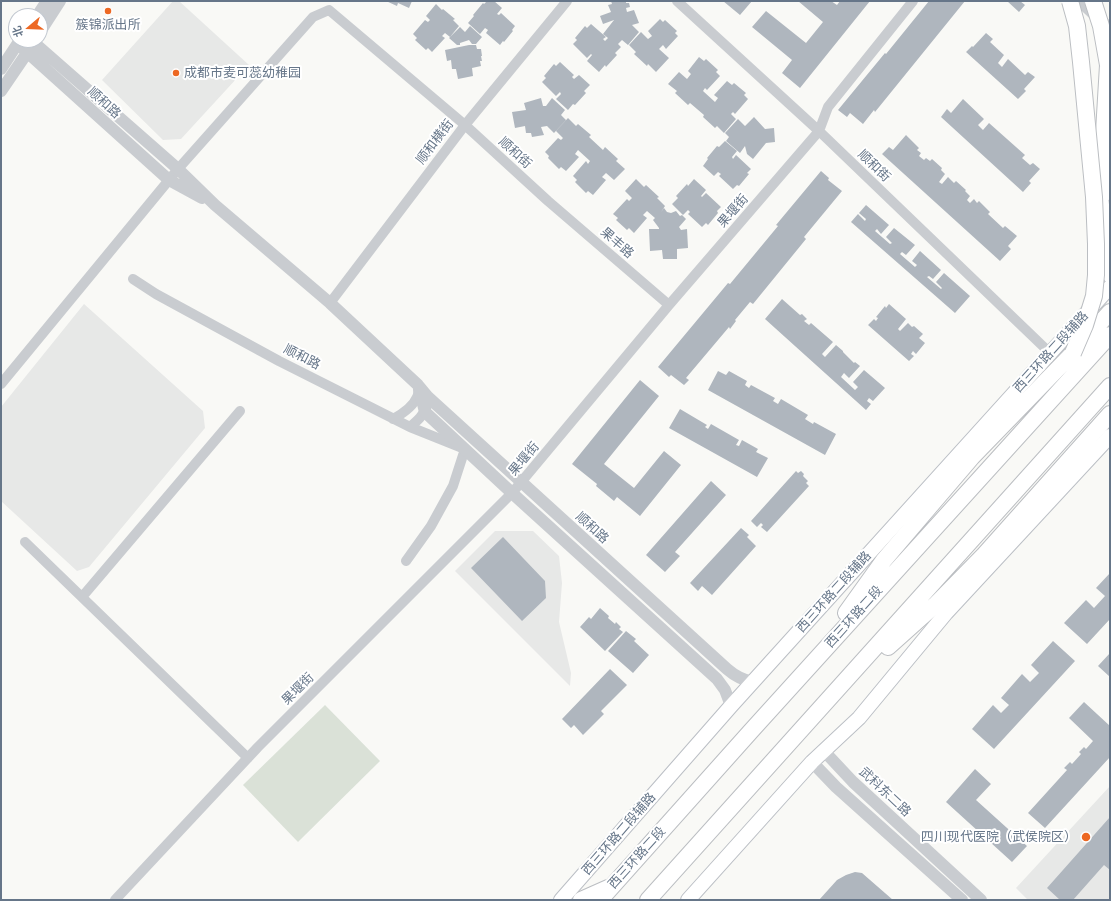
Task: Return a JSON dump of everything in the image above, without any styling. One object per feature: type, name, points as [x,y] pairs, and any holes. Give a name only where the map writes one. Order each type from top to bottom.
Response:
[{"type":"highway","points":[[1070,1],[1077,26],[1081,62],[1094,197],[1096,244],[1094,296],[1085,325],[1073,353]]},
{"type":"highway","points":[[1093,1],[1101,26],[1108,65],[1104,132],[1106,167],[1110,192]]},
{"type":"highway","points":[[804,672],[884,560],[972,457],[1073,353],[1110,312]]},
{"type":"highway","name":"西三环路二段","points":[[600,900],[804,672],[1110,335]]},
{"type":"highway","points":[[648,900],[1110,386]]},
{"type":"highway","points":[[831,696],[935,605],[984,555],[1110,414]]},
{"type":"highway","points":[[1092,434],[1110,422]]},
{"type":"highway","points":[[580,900],[611,887]]},
{"type":"main road","points":[[1079,1],[1110,276]]},
{"type":"main road","name":"西三环路二段辅路","points":[[561,900],[731,706],[1110,287]]},
{"type":"main road","points":[[688,900],[812,762],[859,718],[946,613],[1110,436]]},
{"type":"street","points":[[48,19],[60,1]]},
{"type":"street","name":"顺和横街","points":[[330,303],[465,125],[567,1]]},
{"type":"street","name":"顺和街","points":[[677,1],[819,131],[1050,353]]},
{"type":"street","name":"果堰街","points":[[115,900],[248,758],[512,493],[669,305],[819,131],[828,107],[913,1]]},
{"type":"street","points":[[1079,1],[1110,29]]},
{"type":"street","name":"顺和街","points":[[178,169],[313,17],[329,10],[465,125],[548,201]]},
{"type":"street","points":[[1,69],[15,48]]},
{"type":"street","points":[[1,91],[29,48]]},
{"type":"street","name":"顺和路","points":[[40,48],[169,180],[215,205]]},
{"type":"street","name":"顺和路","points":[[41,48],[178,169],[215,205],[330,303],[418,385],[428,397],[735,676],[743,680],[753,682]]},
{"type":"street","points":[[1,384],[178,169]]},
{"type":"street","name":"果丰路","points":[[548,201],[669,305]]},
{"type":"street","name":"顺和路","points":[[133,279],[156,294],[279,361],[393,419],[465,449]]},
{"type":"street","points":[[393,419],[403,413],[418,396],[418,385]]},
{"type":"street","points":[[418,385],[425,412]]},
{"type":"street","points":[[410,427],[419,420],[425,412],[428,397]]},
{"type":"street","points":[[82,597],[240,411]]},
{"type":"street","name":"顺和路","points":[[425,412],[717,679],[725,690],[731,706]]},
{"type":"street","points":[[406,561],[431,526],[453,486],[465,449]]},
{"type":"street","points":[[25,542],[248,758]]},
{"type":"street","name":"武科东二路","points":[[824,751],[853,782],[981,900]]},
{"type":"street","points":[[812,762],[836,787],[962,900]]},
{"type":"shaded area","name":"成都市麦可蕊幼稚园","points":[[173,1],[179,1],[249,65],[181,139],[163,140],[102,80]]},
{"type":"shaded area","points":[[84,304],[203,411],[205,428],[89,567],[77,571],[1,501],[1,407]]},
{"type":"shaded area","points":[[495,531],[533,531],[559,556],[562,583],[559,622],[571,673],[570,686],[455,571]]},
{"type":"shaded area","points":[[325,705],[380,761],[298,842],[243,785]]},
{"type":"shaded area","name":"四川现代医院（武侯院区）","points":[[1110,786],[1110,900],[1028,900],[1016,888]]},
{"type":"building","points":[[386,1],[412,1],[409,8],[398,3],[397,6]]},
{"type":"building","points":[[487,1],[494,1],[502,8],[497,14],[499,15],[501,13],[515,26],[512,30],[513,31],[500,45],[486,33],[488,30],[485,28],[480,34],[468,23],[483,3],[484,4]]},
{"type":"building","points":[[611,1],[626,1],[626,3],[629,3],[630,7],[626,8],[627,12],[634,10],[639,23],[632,25],[639,32],[628,45],[622,40],[618,44],[621,47],[615,53],[617,55],[599,72],[587,61],[592,55],[591,54],[587,58],[573,44],[577,40],[575,38],[585,26],[587,28],[591,24],[606,37],[603,39],[605,41],[608,38],[603,34],[614,20],[603,24],[600,16],[611,12],[608,5],[612,4]]},
{"type":"building","points":[[723,1],[752,1],[740,15]]},
{"type":"building","points":[[798,1],[831,1],[837,5],[840,1],[870,1],[800,88],[782,73],[792,60],[752,27],[766,11],[806,43],[823,22]]},
{"type":"building","points":[[929,1],[965,1],[875,112],[874,110],[863,124],[850,113],[847,117],[838,110]]},
{"type":"building","points":[[1007,1],[1020,1],[1025,5],[1019,12]]},
{"type":"building","points":[[436,4],[455,19],[453,20],[459,26],[450,37],[445,33],[442,36],[445,38],[432,52],[428,48],[426,50],[415,40],[417,38],[413,34],[425,20],[428,22],[430,20],[426,16]]},
{"type":"building","points":[[660,19],[663,22],[665,20],[677,31],[675,33],[678,36],[666,49],[663,45],[659,49],[669,58],[656,72],[634,54],[636,52],[629,45],[641,32],[648,39],[652,36],[648,31]]},
{"type":"building","points":[[470,26],[482,37],[476,44],[472,44],[469,40],[457,45],[449,38],[460,27],[465,32]]},
{"type":"building","points":[[986,33],[993,39],[990,42],[1004,55],[998,63],[1002,67],[1008,59],[1025,75],[1028,72],[1035,77],[1024,89],[1026,91],[1018,99],[966,52]]},
{"type":"building","points":[[476,45],[477,49],[481,49],[481,66],[472,68],[473,76],[458,79],[456,69],[452,69],[451,60],[447,61],[445,50]]},
{"type":"building","points":[[699,57],[704,61],[706,59],[718,70],[716,72],[720,76],[707,90],[705,88],[703,91],[715,102],[718,98],[714,95],[727,81],[732,85],[734,83],[746,93],[744,95],[748,99],[735,114],[733,112],[731,114],[736,119],[724,133],[717,126],[715,128],[703,117],[704,115],[690,103],[688,105],[675,93],[677,91],[668,84],[679,72],[687,79],[691,74],[688,71]]},
{"type":"building","points":[[560,62],[574,75],[572,77],[574,79],[579,75],[590,85],[584,91],[586,93],[568,110],[556,99],[561,94],[560,92],[556,96],[542,82],[546,78],[544,76],[554,64],[556,66]]},
{"type":"building","points":[[541,98],[543,106],[546,106],[552,98],[565,110],[561,115],[566,120],[554,133],[547,126],[541,127],[544,135],[532,137],[531,133],[526,133],[525,126],[515,128],[512,112],[526,110],[524,103]]},
{"type":"building","points":[[963,99],[984,119],[978,125],[983,130],[989,123],[1025,155],[1022,158],[1030,165],[1033,163],[1040,169],[1029,181],[1031,183],[1023,192],[941,117],[947,109],[951,113]]},
{"type":"building","points":[[754,117],[765,129],[774,128],[775,142],[766,143],[753,159],[747,154],[745,146],[740,153],[726,141],[729,137],[725,133],[738,119],[745,126]]},
{"type":"building","points":[[568,118],[576,126],[578,124],[591,135],[589,137],[603,150],[605,147],[618,159],[616,161],[625,169],[614,180],[606,173],[602,177],[606,180],[593,195],[588,191],[586,193],[575,182],[577,180],[573,176],[586,161],[588,164],[590,161],[578,150],[575,154],[579,157],[566,171],[561,167],[559,169],[548,158],[549,156],[545,152],[558,138],[561,140],[563,138],[556,131]]},
{"type":"building","points":[[906,135],[919,148],[917,150],[921,153],[919,156],[924,160],[926,158],[930,161],[932,159],[942,168],[941,170],[945,174],[939,182],[942,184],[948,177],[954,183],[956,181],[970,196],[967,200],[970,203],[974,199],[977,203],[979,201],[990,212],[988,214],[1003,228],[1005,226],[1017,236],[1008,246],[1011,249],[1000,261],[882,154],[889,147],[893,150]]},
{"type":"building","points":[[725,141],[737,151],[732,157],[733,159],[736,155],[751,169],[747,173],[749,174],[739,186],[737,185],[733,189],[719,176],[721,174],[718,172],[714,176],[703,166],[708,159],[707,158],[717,146],[719,147]]},
{"type":"building","points":[[821,171],[829,178],[828,180],[842,191],[804,237],[806,239],[753,304],[750,302],[735,320],[736,321],[730,329],[729,327],[686,378],[689,380],[684,385],[671,375],[669,377],[658,367],[728,283],[730,284]]},
{"type":"building","points":[[636,179],[644,187],[646,185],[659,197],[657,198],[665,206],[661,212],[664,208],[667,212],[671,213],[676,211],[680,216],[682,215],[686,219],[679,227],[681,230],[687,229],[688,248],[677,249],[677,259],[663,259],[662,250],[650,251],[649,229],[659,228],[653,220],[655,218],[647,211],[643,215],[647,218],[634,233],[629,228],[627,230],[616,220],[618,218],[613,214],[627,199],[629,201],[632,198],[625,191]]},
{"type":"building","points":[[694,179],[706,190],[701,196],[702,197],[706,193],[721,207],[708,225],[706,223],[702,227],[688,214],[690,212],[688,210],[683,215],[672,204],[678,198],[676,196]]},
{"type":"building","points":[[866,205],[889,225],[881,234],[877,229],[875,231],[890,244],[892,243],[886,237],[894,228],[915,245],[906,255],[902,252],[900,254],[915,267],[917,265],[912,261],[920,251],[941,270],[933,279],[929,276],[927,277],[941,289],[942,288],[936,282],[944,273],[970,296],[955,313],[851,222],[858,214],[865,221],[866,219],[859,213]]},
{"type":"building","points":[[782,299],[800,315],[802,314],[807,319],[804,321],[809,325],[811,323],[833,342],[822,354],[825,357],[836,345],[854,363],[855,362],[860,366],[849,378],[844,373],[841,377],[855,390],[858,387],[853,382],[864,370],[885,388],[873,401],[869,398],[867,401],[871,404],[866,410],[765,319]]},
{"type":"building","points":[[889,304],[906,319],[898,329],[900,331],[908,323],[923,334],[919,338],[925,343],[916,354],[913,351],[911,354],[914,356],[909,361],[868,325],[874,319],[876,321],[878,318],[876,317],[885,306],[886,308]]},
{"type":"building","points":[[718,371],[726,375],[729,371],[747,381],[745,385],[749,388],[751,385],[775,398],[773,401],[778,404],[781,399],[808,415],[805,419],[813,424],[814,422],[836,434],[825,455],[708,390]]},
{"type":"building","points":[[640,380],[659,396],[604,464],[634,488],[664,451],[681,465],[640,516],[617,497],[614,501],[596,486],[597,484],[572,464]]},
{"type":"building","points":[[680,409],[707,425],[705,427],[708,429],[711,424],[739,440],[736,445],[739,446],[742,440],[758,449],[756,452],[768,458],[757,477],[669,428]]},
{"type":"building","points":[[796,471],[798,473],[801,471],[804,474],[803,476],[808,481],[806,483],[809,486],[767,532],[761,527],[763,525],[761,523],[757,527],[751,521]]},
{"type":"building","points":[[711,481],[726,495],[675,552],[680,556],[665,572],[646,555]]},
{"type":"building","points":[[741,528],[749,535],[747,537],[756,546],[712,595],[702,586],[698,591],[690,583]]},
{"type":"building","points":[[503,537],[545,581],[546,598],[522,621],[471,568]]},
{"type":"building","points":[[1110,573],[1110,619],[1087,644],[1064,623],[1086,600],[1094,608],[1105,596],[1096,588]]},
{"type":"building","points":[[600,608],[609,616],[608,618],[615,624],[616,622],[621,627],[619,629],[623,632],[605,651],[580,627],[589,617],[591,619]]},
{"type":"building","points":[[626,631],[636,639],[634,641],[649,655],[633,673],[608,651]]},
{"type":"building","points":[[1053,641],[1075,661],[994,749],[972,729],[993,705],[1001,713],[1009,705],[1001,698],[1022,674],[1030,682],[1039,673],[1031,665]]},
{"type":"building","points":[[1110,653],[1110,677],[1098,666]]},
{"type":"building","points":[[610,669],[627,685],[601,711],[604,714],[583,735],[574,725],[571,728],[562,719]]},
{"type":"building","points":[[1084,702],[1110,726],[1110,757],[1045,828],[1028,813],[1067,770],[1064,768],[1070,762],[1072,764],[1081,754],[1079,752],[1084,747],[1086,749],[1093,741],[1069,718]]},
{"type":"building","points":[[975,769],[991,784],[976,800],[1027,846],[1012,862],[946,802]]},
{"type":"building","points":[[1110,817],[1110,870],[1104,865],[1073,900],[1060,900],[1047,888]]},
{"type":"building","points":[[855,872],[862,873],[893,900],[819,900],[837,880]]},
{"type":"place","name":"簇锦派出所","points":[[108,11]]},
{"type":"place","name":"成都市麦可蕊幼稚园","points":[[176,73]]},
{"type":"place","name":"四川现代医院（武侯院区）","points":[[1086,837]]}]
